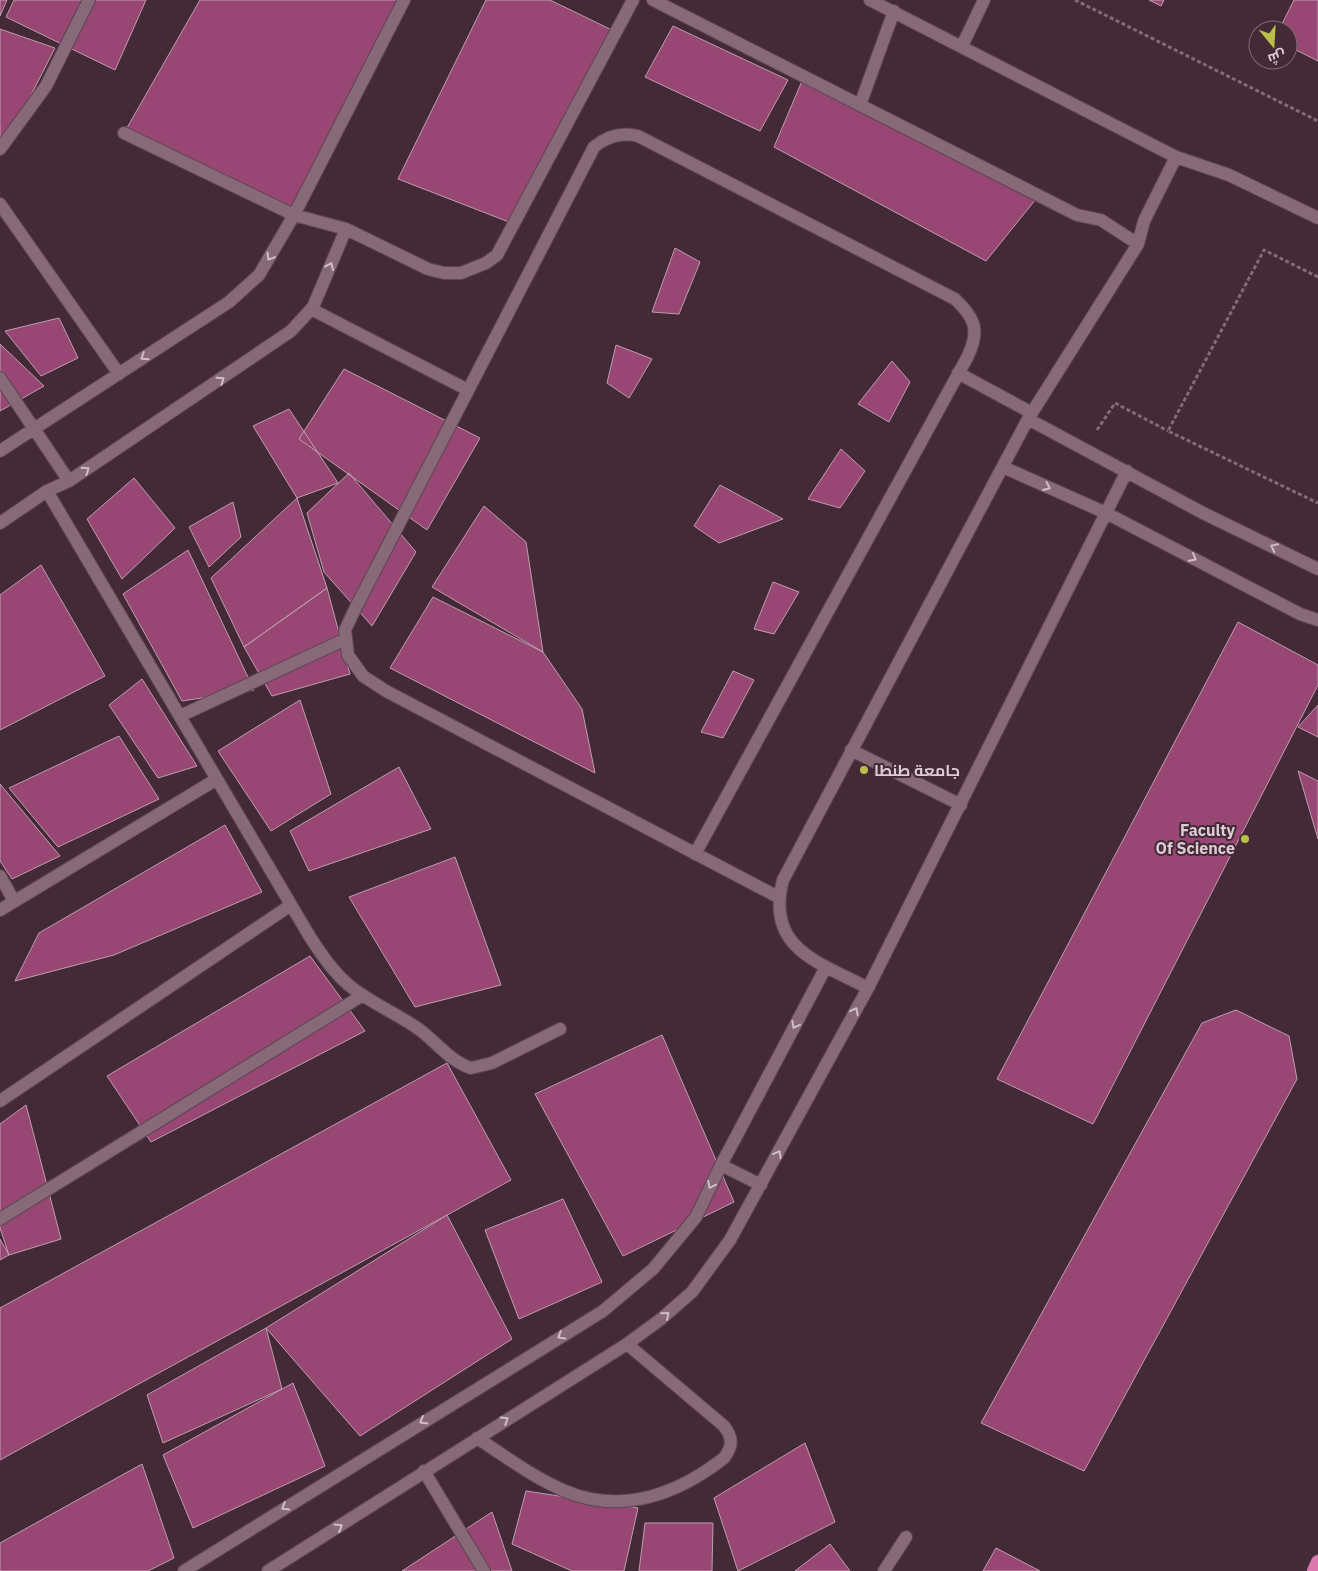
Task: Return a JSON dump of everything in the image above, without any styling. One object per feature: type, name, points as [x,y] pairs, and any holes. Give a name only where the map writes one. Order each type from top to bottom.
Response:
[{"type":"highway","points":[[1314,1571],[1318,1562]]},
{"type":"lane","points":[[0,149],[46,86],[89,0]]},
{"type":"lane","points":[[0,451],[245,289],[259,275],[294,215],[404,0]]},
{"type":"lane","points":[[124,132],[294,215],[346,229],[436,271],[461,273],[486,264],[496,255],[633,0]]},
{"type":"lane","points":[[653,0],[1077,215],[1101,220],[1138,244]]},
{"type":"lane","points":[[870,0],[1176,157],[1229,175],[1318,218]]},
{"type":"lane","points":[[962,46],[984,0]]},
{"type":"lane","points":[[860,105],[894,11]]},
{"type":"lane","points":[[695,854],[958,373],[973,345],[975,333],[970,313],[955,299],[647,140],[630,134],[612,136],[594,147],[356,607],[345,630],[348,655],[363,676],[386,691],[695,854],[778,897]]},
{"type":"lane","points":[[868,988],[808,957],[794,946],[784,931],[779,915],[778,897],[783,880],[1030,416],[1138,244],[1144,221],[1176,157]]},
{"type":"lane","points":[[0,204],[119,374]]},
{"type":"lane","points":[[0,522],[47,491],[69,482],[276,343],[311,309],[346,229]]},
{"type":"lane","points":[[311,309],[468,390]]},
{"type":"lane","points":[[958,373],[1085,450],[1203,513],[1318,569]]},
{"type":"lane","points":[[0,378],[69,482]]},
{"type":"lane","points":[[1003,466],[1106,513],[1300,614],[1318,620]]},
{"type":"lane","points":[[268,1571],[627,1344],[661,1319],[692,1292],[730,1240],[762,1185],[868,988],[1127,472]]},
{"type":"lane","points":[[47,491],[291,905],[325,960],[343,980],[363,996],[418,1029],[453,1058],[471,1068],[492,1063],[560,1029]]},
{"type":"lane","points":[[180,716],[346,639]]},
{"type":"lane","points":[[851,750],[961,805]]},
{"type":"lane","points":[[0,910],[217,779]]},
{"type":"lane","points":[[0,876],[14,901]]},
{"type":"lane","points":[[0,1101],[291,905]]},
{"type":"lane","points":[[184,1571],[603,1311],[636,1285],[669,1252],[696,1217],[721,1164],[826,967]]},
{"type":"lane","points":[[0,1220],[363,996]]},
{"type":"lane","points":[[721,1164],[762,1185]]},
{"type":"lane","points":[[477,1438],[522,1468],[565,1491],[589,1499],[615,1502],[641,1500],[665,1493],[724,1458],[730,1450],[732,1442],[731,1436],[724,1426],[627,1344]]},
{"type":"lane","points":[[424,1471],[484,1571]]},
{"type":"lane","points":[[884,1571],[906,1536]]},
{"type":"path","points":[[1075,0],[1318,121]]},
{"type":"path","points":[[1168,431],[1264,250],[1318,277]]},
{"type":"path","points":[[1085,450],[1115,403],[1168,431],[1318,503]]},
{"type":"building","points":[[0,0],[7,0],[0,16]]},
{"type":"building","points":[[14,0],[146,0],[115,70],[6,17]]},
{"type":"building","points":[[200,0],[404,0],[294,215],[124,133]]},
{"type":"building","points":[[486,0],[550,0],[616,32],[514,224],[398,179]]},
{"type":"building","points":[[1149,0],[1164,0],[1161,6]]},
{"type":"building","points":[[1294,0],[1318,0],[1318,61],[1298,51],[1298,20],[1284,20]]},
{"type":"building","points":[[673,26],[788,80],[760,131],[645,77]]},
{"type":"building","points":[[0,29],[55,48],[0,156]]},
{"type":"building","points":[[802,81],[1036,199],[986,261],[774,147]]},
{"type":"building","points":[[675,248],[700,262],[679,314],[652,312]]},
{"type":"building","points":[[59,318],[78,358],[41,376],[5,331]]},
{"type":"building","points":[[0,344],[44,386],[0,411]]},
{"type":"building","points":[[616,345],[652,359],[629,398],[607,383]]},
{"type":"building","points":[[892,361],[910,382],[889,422],[858,404]]},
{"type":"building","points":[[344,369],[480,438],[427,530],[299,439]]},
{"type":"building","points":[[289,409],[338,483],[297,498],[253,426]]},
{"type":"building","points":[[841,449],[865,471],[840,508],[808,499]]},
{"type":"building","points":[[349,473],[416,552],[372,626],[324,572],[307,513]]},
{"type":"building","points":[[134,478],[175,528],[122,579],[87,519]]},
{"type":"building","points":[[720,485],[783,519],[719,543],[694,526]]},
{"type":"building","points":[[297,498],[327,588],[244,647],[211,578]]},
{"type":"building","points":[[233,502],[241,537],[209,567],[189,527]]},
{"type":"building","points":[[484,506],[526,542],[543,652],[432,587]]},
{"type":"building","points":[[188,550],[254,690],[182,701],[123,594]]},
{"type":"building","points":[[41,565],[105,676],[0,730],[0,595]]},
{"type":"building","points":[[773,582],[799,592],[774,634],[754,629]]},
{"type":"building","points":[[327,588],[350,674],[272,696],[244,647]]},
{"type":"building","points":[[433,597],[543,652],[582,709],[595,773],[390,668]]},
{"type":"building","points":[[1238,622],[1318,665],[1318,685],[1093,1124],[997,1079]]},
{"type":"building","points":[[733,671],[754,680],[723,738],[701,732]]},
{"type":"building","points":[[142,679],[197,766],[158,778],[109,705]]},
{"type":"building","points":[[300,700],[331,794],[271,831],[218,751]]},
{"type":"building","points":[[1318,705],[1318,737],[1298,727]]},
{"type":"building","points":[[119,736],[159,799],[58,847],[9,788]]},
{"type":"building","points":[[399,767],[431,829],[309,871],[290,831]]},
{"type":"building","points":[[1298,771],[1318,781],[1318,839]]},
{"type":"building","points":[[0,784],[60,856],[12,879],[0,861]]},
{"type":"building","points":[[225,825],[262,892],[114,955],[15,981],[39,933]]},
{"type":"building","points":[[455,857],[501,985],[415,1007],[349,897]]},
{"type":"building","points":[[310,956],[365,1031],[151,1142],[107,1076]]},
{"type":"building","points":[[1236,1010],[1289,1036],[1297,1079],[1084,1471],[981,1423],[1202,1023]]},
{"type":"building","points":[[662,1035],[734,1202],[623,1256],[535,1094]]},
{"type":"building","points":[[447,1063],[511,1180],[0,1460],[0,1308]]},
{"type":"building","points":[[26,1105],[61,1239],[9,1255],[0,1228],[0,1124]]},
{"type":"building","points":[[563,1199],[602,1282],[519,1319],[485,1230]]},
{"type":"building","points":[[447,1215],[512,1339],[360,1436],[266,1328]]},
{"type":"building","points":[[0,1239],[9,1255],[0,1260]]},
{"type":"building","points":[[266,1328],[282,1389],[163,1443],[147,1395]]},
{"type":"building","points":[[293,1383],[325,1466],[193,1528],[163,1455]]},
{"type":"building","points":[[805,1443],[835,1522],[738,1571],[714,1498]]},
{"type":"building","points":[[142,1464],[174,1558],[148,1571],[0,1571],[0,1543]]},
{"type":"building","points":[[526,1491],[638,1508],[624,1571],[572,1571],[512,1544]]},
{"type":"building","points":[[492,1512],[512,1571],[402,1571]]},
{"type":"building","points":[[645,1523],[713,1523],[712,1571],[639,1571]]},
{"type":"building","points":[[830,1544],[850,1571],[795,1571]]},
{"type":"building","points":[[996,1548],[1040,1571],[983,1571]]},
{"type":"place","name":"جامعة طنطا","points":[[864,770]]},
{"type":"place","name":"Faculty Of Science","points":[[1245,839]]}]
